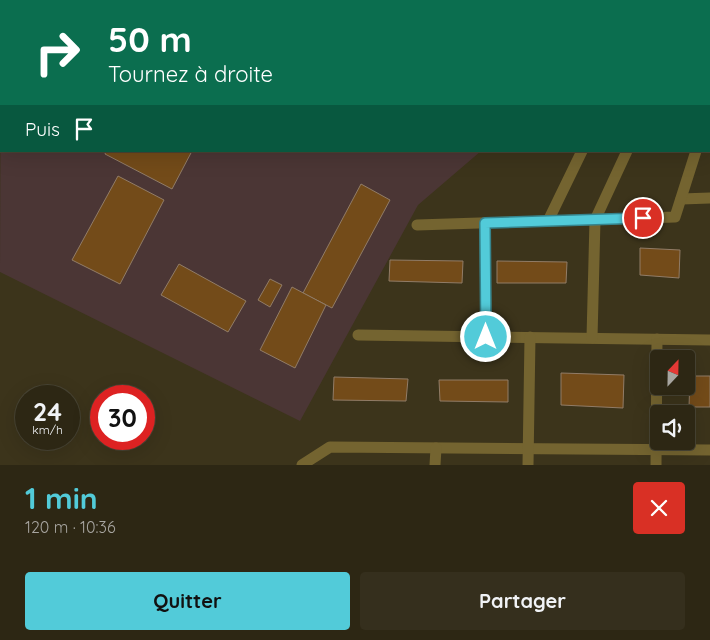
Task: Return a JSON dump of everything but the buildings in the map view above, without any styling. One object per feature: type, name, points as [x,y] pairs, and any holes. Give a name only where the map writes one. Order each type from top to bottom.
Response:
[{"type":"street","points":[[710,28],[710,52]]},
{"type":"street","points":[[548,221],[582,152]]},
{"type":"street","points":[[592,338],[595,220],[627,152]]},
{"type":"street","points":[[418,225],[675,217],[696,152]]},
{"type":"street","points":[[681,199],[710,198]]},
{"type":"street","points":[[485,223],[486,337]]},
{"type":"street","points":[[358,335],[710,340]]},
{"type":"street","points":[[528,465],[530,337]]},
{"type":"street","points":[[656,405],[657,339]]},
{"type":"street","points":[[302,465],[330,446],[650,450]]},
{"type":"street","points":[[435,465],[436,448]]},
{"type":"street","points":[[656,450],[656,465]]},
{"type":"street","points":[[695,450],[710,450]]},
{"type":"shaded area","points":[[0,152],[480,152],[418,205],[300,421],[0,272]]},
{"type":"route","points":[[486,337],[485,223],[643,218]]}]
